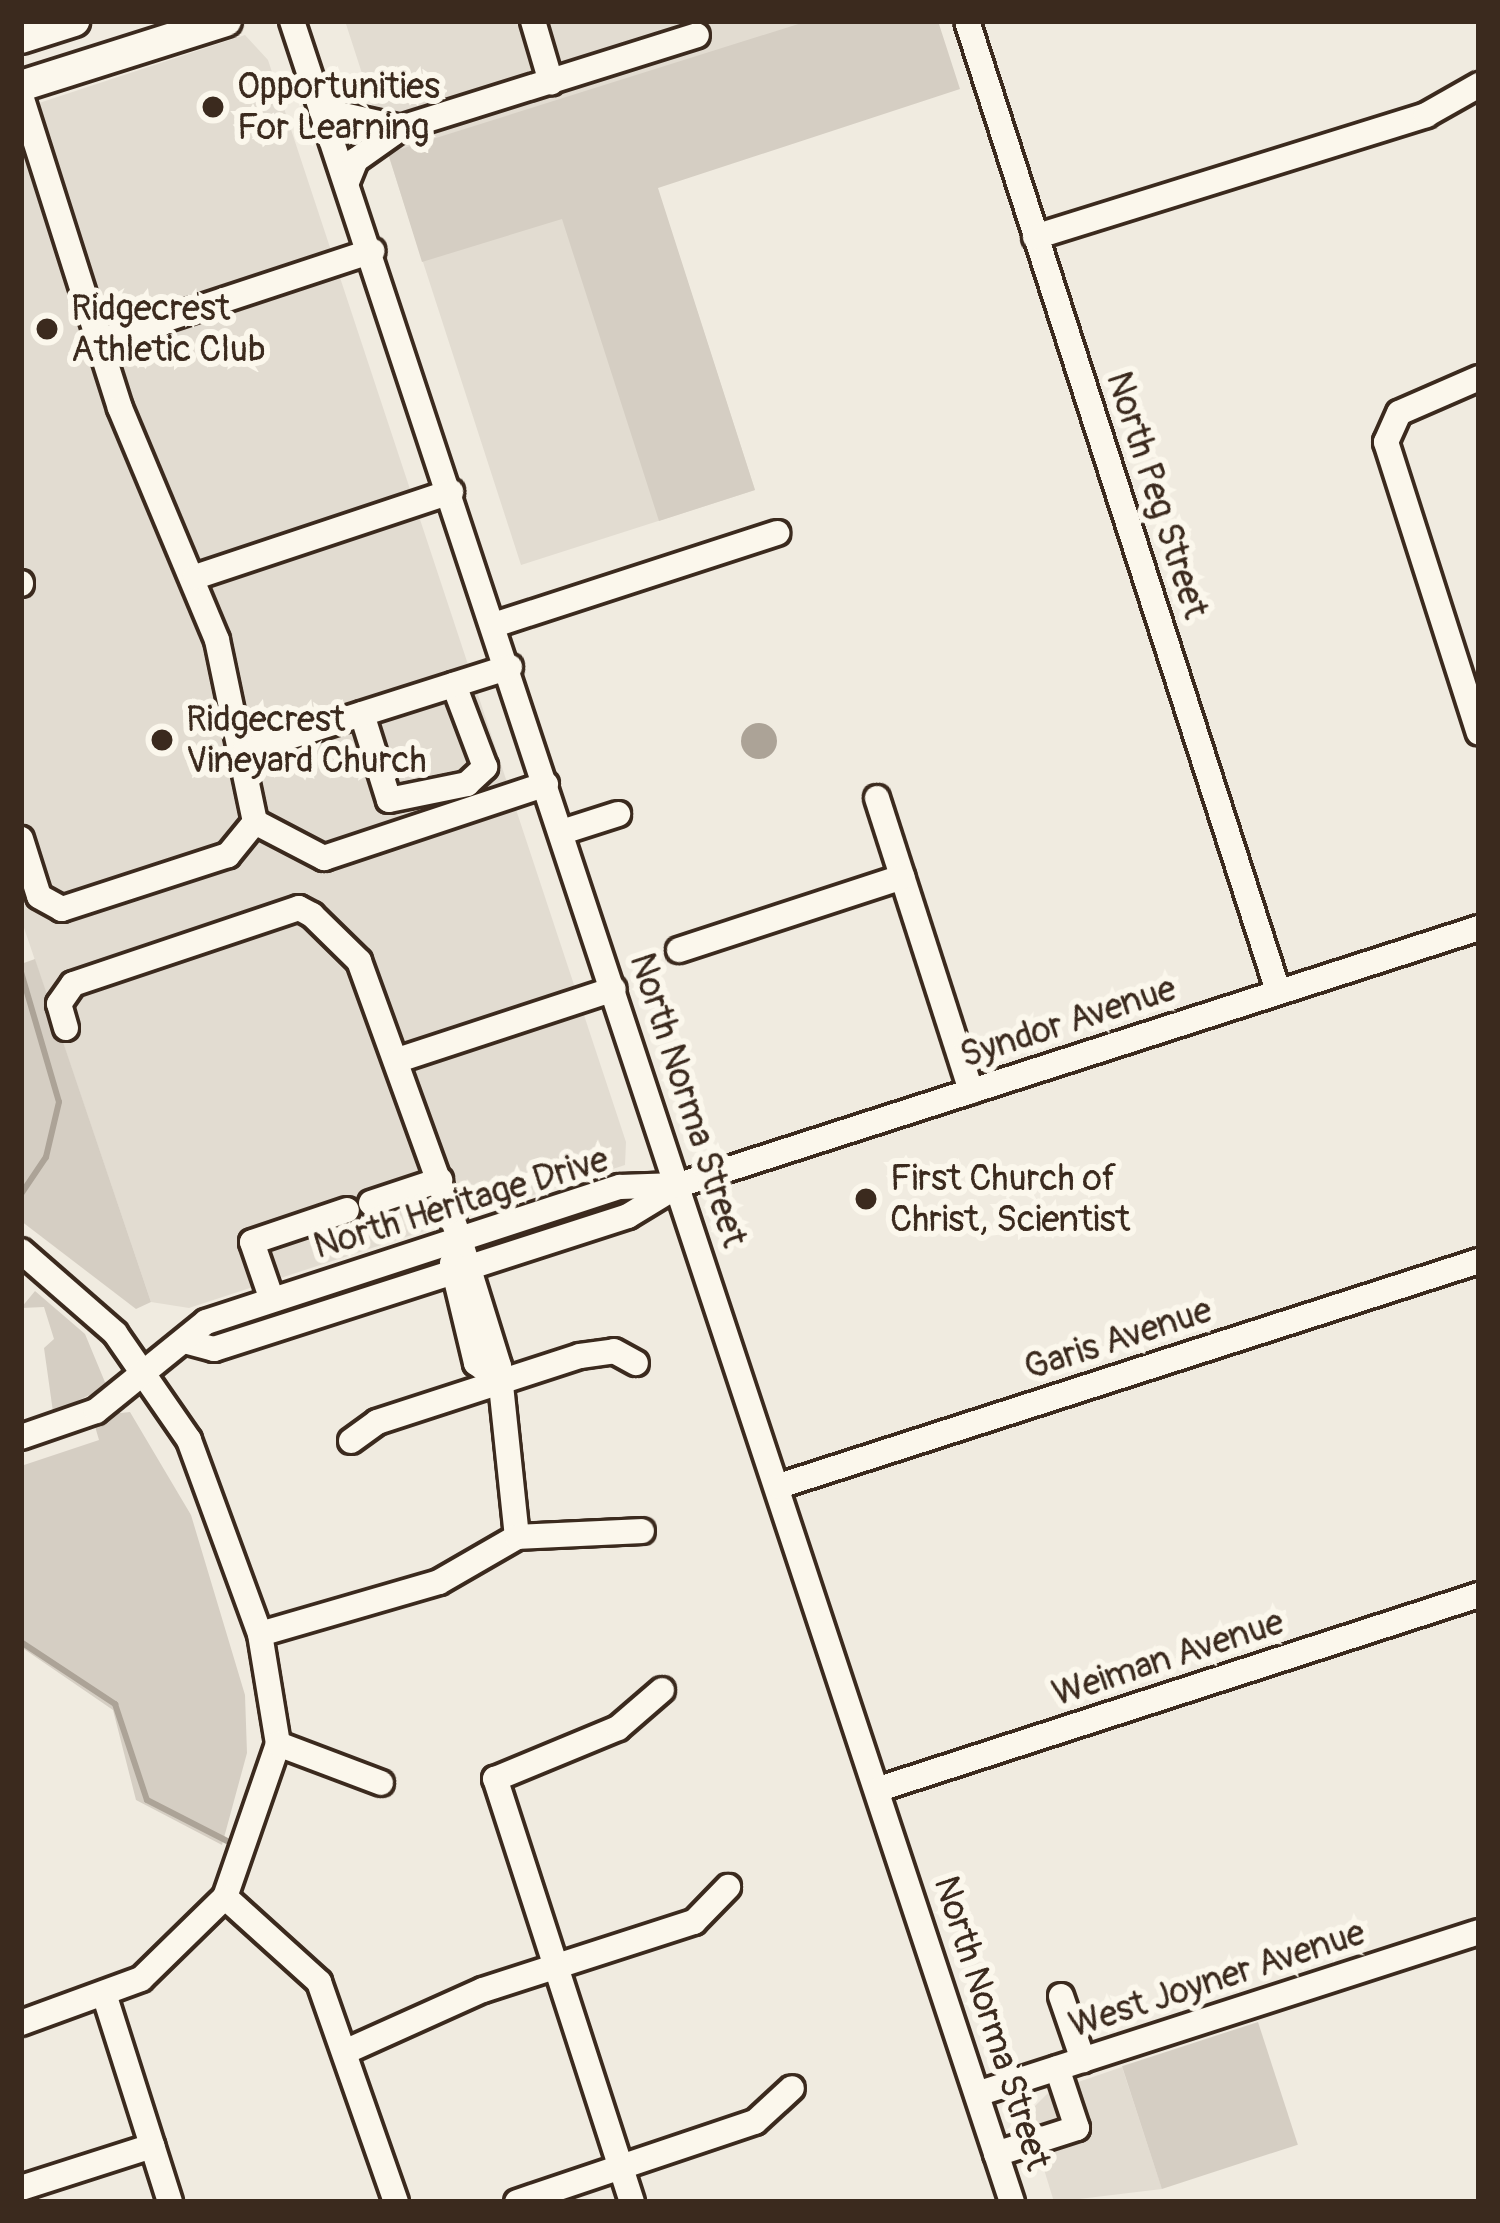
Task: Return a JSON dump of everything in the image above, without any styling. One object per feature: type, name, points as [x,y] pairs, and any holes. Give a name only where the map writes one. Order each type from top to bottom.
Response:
[{"type":"main road","points":[[21,38],[74,21]]},
{"type":"main road","points":[[21,86],[226,21]]},
{"type":"street","name":"North Norma Street","points":[[292,21],[510,667],[1012,2202]]},
{"type":"street","points":[[533,21],[551,82]]},
{"type":"street","name":"North Peg Street","points":[[967,21],[1278,991]]},
{"type":"street","points":[[346,182],[356,160],[401,128],[697,35]]},
{"type":"street","points":[[1035,237],[1426,115],[1479,85]]},
{"type":"street","points":[[21,96],[100,341],[195,577],[245,751],[255,822],[228,855],[62,909],[39,896],[21,839]]},
{"type":"street","points":[[321,110],[401,128]]},
{"type":"street","points":[[100,341],[372,251]]},
{"type":"street","points":[[1479,378],[1399,413],[1386,442],[1479,733]]},
{"type":"street","points":[[195,577],[451,492]]},
{"type":"street","points":[[494,625],[777,533]]},
{"type":"street","points":[[245,751],[510,667]]},
{"type":"street","points":[[362,714],[388,800],[467,784],[485,767],[454,685]]},
{"type":"street","points":[[255,822],[324,858],[546,784]]},
{"type":"street","points":[[877,798],[970,1091]]},
{"type":"street","points":[[562,832],[618,814]]},
{"type":"street","points":[[679,950],[902,877]]},
{"type":"street","points":[[66,1028],[59,1004],[73,984],[299,908],[358,961],[460,1240],[458,1271],[476,1363],[501,1382],[517,1537]]},
{"type":"street","name":"Syndor Avenue","points":[[679,1185],[1479,928]]},
{"type":"street","points":[[398,1060],[614,989]]},
{"type":"street","points":[[272,1300],[252,1242],[440,1180]]},
{"type":"street","name":"North Heritage Drive","points":[[21,1437],[96,1411],[184,1341],[272,1300],[620,1187],[679,1185]]},
{"type":"street","name":"North Heritage Drive","points":[[184,1341],[214,1348],[628,1216],[679,1185]]},
{"type":"street","points":[[21,1250],[146,1370],[205,1474],[260,1634],[278,1744],[225,1897],[106,2000],[21,2023]]},
{"type":"street","name":"Garis Avenue","points":[[779,1486],[1479,1262]]},
{"type":"street","points":[[351,1441],[501,1382],[598,1352],[636,1363]]},
{"type":"street","points":[[260,1634],[439,1582],[517,1537],[642,1531]]},
{"type":"street","name":"Weiman Avenue","points":[[879,1790],[1479,1595]]},
{"type":"street","points":[[632,2202],[504,1809],[499,1768],[618,1728],[662,1690]]},
{"type":"street","points":[[278,1744],[381,1784]]},
{"type":"street","points":[[346,2051],[554,1967],[694,1922],[728,1887]]},
{"type":"street","points":[[225,1897],[319,1982],[396,2202]]},
{"type":"street","name":"West Joyner Avenue","points":[[977,2094],[1479,1932]]},
{"type":"street","points":[[1061,1996],[1083,2060]]},
{"type":"street","points":[[106,2000],[170,2202]]},
{"type":"street","points":[[996,2154],[1077,2128],[1057,2068]]},
{"type":"street","points":[[517,2202],[755,2122],[792,2088]]},
{"type":"street","points":[[21,2188],[152,2146]]},
{"type":"shaded area","points":[[808,21],[938,21],[960,89],[658,188],[755,490],[659,521],[562,219],[422,262],[388,153]]},
{"type":"shaded area","points":[[812,21],[623,82],[755,490],[521,565],[346,24]]},
{"type":"shaded area","points":[[245,35],[268,60],[626,1142],[625,1165],[189,1308],[151,1302],[21,919],[21,109]]},
{"type":"shaded area","points":[[759,723],[772,728],[777,741],[772,754],[759,759],[746,754],[741,741],[746,728]]},
{"type":"shaded area","points":[[35,959],[151,1302],[136,1309],[21,1221],[21,964]]},
{"type":"shaded area","points":[[35,1291],[85,1334],[107,1387],[53,1412],[44,1348],[54,1339],[44,1307],[21,1308]]},
{"type":"shaded area","points":[[130,1412],[191,1515],[245,1695],[247,1753],[222,1845],[136,1800],[113,1710],[21,1647],[21,1466],[99,1440],[92,1416]]},
{"type":"shaded area","points":[[1258,2022],[1298,2145],[1162,2189],[1122,2066]]},
{"type":"shaded area","points":[[1122,2067],[1162,2189],[1054,2202],[1027,2114],[1049,2092]]},
{"type":"waterway","points":[[21,972],[59,1102],[46,1157],[21,1194]]},
{"type":"waterway","points":[[21,1642],[115,1704],[147,1800],[227,1841]]},
{"type":"place","name":"Opportunities For Learning","points":[[213,107]]},
{"type":"place","name":"Ridgecrest Athletic Club","points":[[47,329]]},
{"type":"place","name":"Ridgecrest Vineyard Church","points":[[162,740]]},
{"type":"place","name":"First Church of Christ, Scientist","points":[[866,1199]]}]
